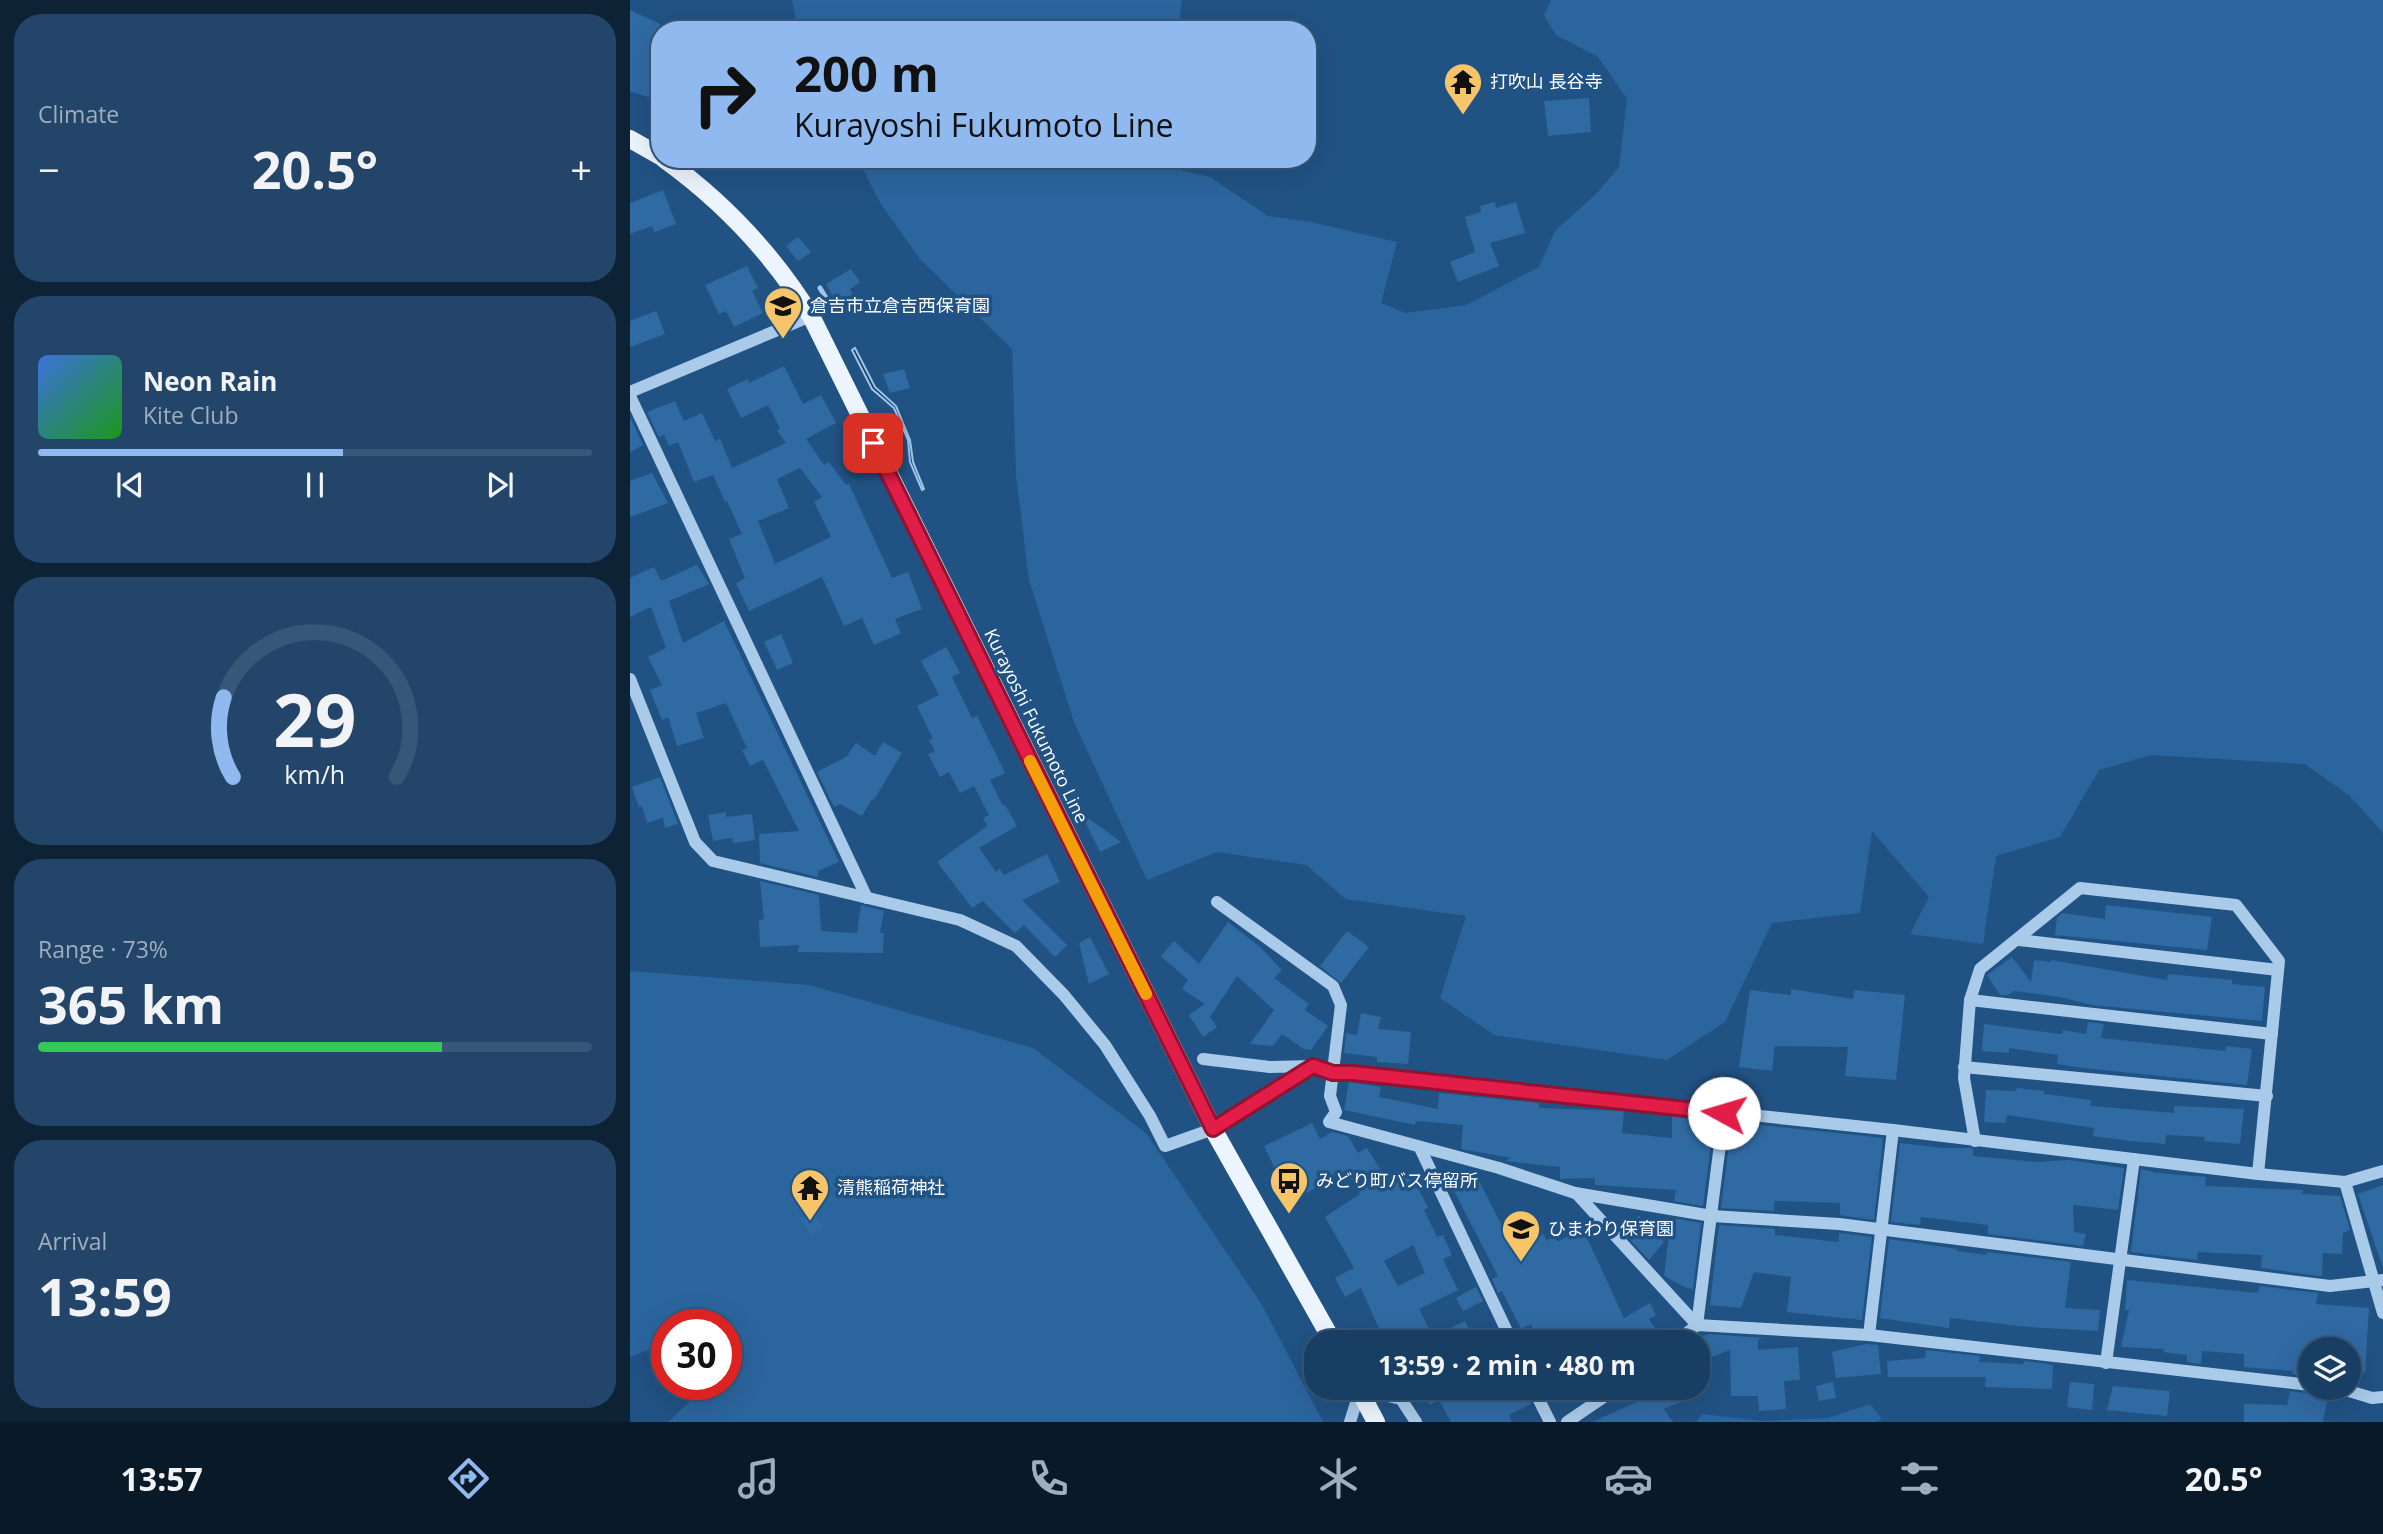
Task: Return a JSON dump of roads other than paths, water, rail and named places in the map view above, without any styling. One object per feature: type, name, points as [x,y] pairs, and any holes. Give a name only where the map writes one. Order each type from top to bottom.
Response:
[{"type":"main road","name":"Kurayoshi Fukumoto Line","points":[[630,139],[651,151]]},
{"type":"main road","name":"Kurayoshi Fukumoto Line","points":[[676,168],[736,220],[783,272],[811,316],[1213,1129],[1326,1330]]},
{"type":"main road","points":[[1365,1400],[1376,1422]]},
{"type":"street","points":[[811,316],[630,394],[867,898]]},
{"type":"street","points":[[630,679],[695,842],[705,854],[713,860],[960,920],[1016,946],[1065,995],[1105,1045],[1150,1116],[1165,1146],[1213,1129],[1313,1066]]},
{"type":"street","points":[[1975,1140],[1964,1067],[1970,1000],[1980,970],[2080,888],[2236,905],[2279,961],[2258,1174]]},
{"type":"street","points":[[1217,902],[1333,986],[1341,1005],[1330,1096],[1336,1112],[1329,1122],[1499,1168],[1575,1193],[1712,1216],[1883,1229],[2330,1286],[2379,1281]]},
{"type":"street","points":[[2019,940],[2278,970]]},
{"type":"street","points":[[1970,1000],[2272,1034]]},
{"type":"street","points":[[1203,1059],[1270,1067],[1313,1066],[1333,1073],[1893,1130],[2258,1174],[2345,1182],[2383,1171]]},
{"type":"street","points":[[1964,1067],[2267,1096]]},
{"type":"street","points":[[1698,1325],[1724,1113]]},
{"type":"street","points":[[1869,1335],[1893,1130]]},
{"type":"street","points":[[1420,1148],[1506,1330]]},
{"type":"street","points":[[2106,1363],[2134,1159]]},
{"type":"street","points":[[2345,1182],[2379,1281],[2383,1312]]},
{"type":"street","points":[[1575,1193],[1698,1325]]},
{"type":"street","points":[[1692,1330],[1698,1325],[1869,1335],[2298,1384]]},
{"type":"street","points":[[2361,1395],[2372,1398],[2383,1397]]},
{"type":"street","points":[[1350,1422],[1356,1400]]},
{"type":"street","points":[[1402,1400],[1416,1422]]},
{"type":"street","points":[[1540,1400],[1550,1422]]},
{"type":"street","points":[[1567,1422],[1599,1400]]},
{"type":"waterway","points":[[820,288],[835,313]]},
{"type":"place","name":"打吹山 長谷寺","points":[[1463,116]]},
{"type":"place","name":"倉吉市立倉吉西保育園","points":[[783,340]]},
{"type":"place","name":"みどり町バス停留所","points":[[1289,1215]]},
{"type":"place","name":"清熊稲荷神社","points":[[810,1222]]},
{"type":"place","name":"ひまわり保育園","points":[[1521,1263]]}]
